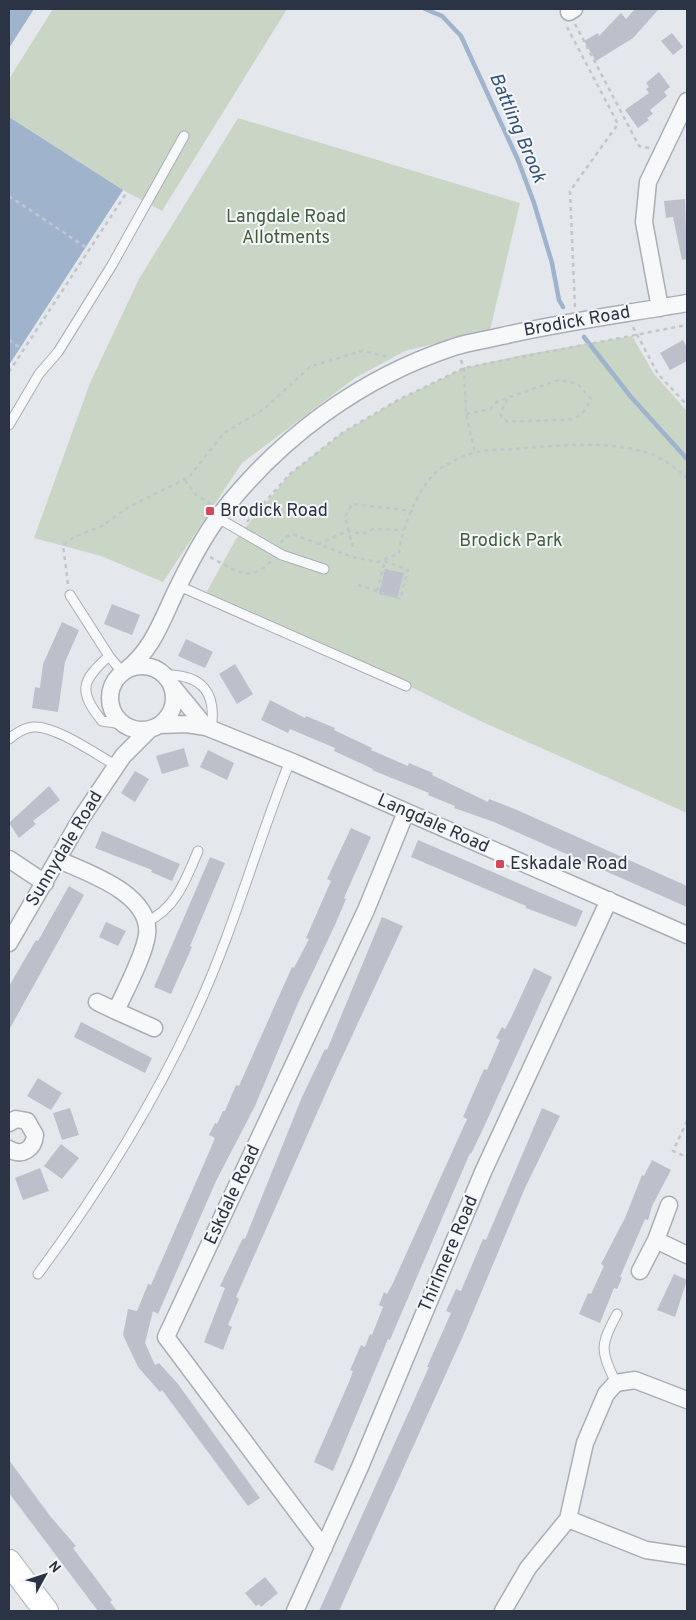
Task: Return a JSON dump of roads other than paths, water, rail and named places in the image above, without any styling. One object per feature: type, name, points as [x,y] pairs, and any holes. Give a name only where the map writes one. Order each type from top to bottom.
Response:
[{"type":"main road","points":[[9,1562],[46,1611]]},
{"type":"street","points":[[660,308],[644,222],[648,182],[687,101]]},
{"type":"street","name":"Brodick Road","points":[[124,671],[139,659],[152,641],[198,550],[221,514],[251,478],[292,439],[350,395],[388,373],[456,346],[577,321],[687,303]]},
{"type":"street","name":"Brodick Road","points":[[152,641],[150,656],[163,676]]},
{"type":"street","points":[[136,666],[163,676],[174,697],[172,710],[154,727],[125,726],[114,715],[110,704],[110,692],[112,685],[124,671],[136,666]]},
{"type":"street","name":"Langdale Road","points":[[163,676],[208,728]]},
{"type":"street","name":"Langdale Road","points":[[154,727],[187,724],[208,728],[290,761],[687,934]]},
{"type":"street","name":"Sunnydale Road","points":[[120,761],[125,726]]},
{"type":"street","name":"Sunnydale Road","points":[[9,943],[59,860],[82,817],[120,761],[154,727]]},
{"type":"street","name":"Eskdale Road","points":[[324,1548],[166,1337],[366,910],[406,812]]},
{"type":"street","points":[[9,859],[45,882]]},
{"type":"street","points":[[59,860],[120,888],[138,908],[146,922],[147,936],[116,1011]]},
{"type":"street","name":"Thirlmere Road","points":[[295,1611],[360,1467],[483,1172],[610,900]]},
{"type":"street","points":[[97,1002],[154,1028]]},
{"type":"street","points":[[9,1123],[16,1119],[27,1121],[35,1134],[33,1145],[29,1149],[18,1153],[9,1149]]},
{"type":"street","points":[[640,1271],[656,1240],[669,1205]]},
{"type":"street","points":[[656,1240],[687,1255]]},
{"type":"street","points":[[503,1611],[528,1568],[568,1519],[585,1443],[606,1394],[616,1383],[635,1380],[687,1400]]},
{"type":"street","points":[[568,1519],[646,1550],[687,1556]]},
{"type":"lane","points":[[9,425],[39,374],[58,352],[112,265],[184,136]]},
{"type":"lane","points":[[221,514],[276,552],[324,569]]},
{"type":"lane","points":[[179,586],[406,686]]},
{"type":"lane","points":[[70,595],[109,656],[124,671]]},
{"type":"lane","points":[[109,656],[90,673],[85,689],[89,705],[102,721],[125,726]]},
{"type":"lane","points":[[163,676],[188,677],[205,688],[213,703],[208,728]]},
{"type":"lane","points":[[9,739],[19,731],[34,727],[50,730],[120,761]]},
{"type":"lane","points":[[38,1274],[114,1161],[172,1061],[198,1008],[290,761]]},
{"type":"lane","points":[[146,922],[154,918],[175,899],[198,851]]},
{"type":"lane","points":[[616,1383],[603,1357],[604,1339],[617,1314]]},
{"type":"water","points":[[9,9],[34,9],[9,48]]},
{"type":"water","points":[[9,117],[123,190],[9,365]]},
{"type":"waterway","name":"Battling Brook","points":[[425,9],[442,16],[461,36],[518,160],[534,203],[552,263],[559,300],[563,307]]},
{"type":"waterway","name":"Battling Brook","points":[[584,337],[631,397],[687,459]]},
{"type":"place","name":"Brodick Road","points":[[210,511]]},
{"type":"place","name":"Eskadale Road","points":[[500,864]]},
{"type":"park label","name":"Langdale Road Allotments","points":[[286,227]]},
{"type":"park label","name":"Brodick Park","points":[[511,541]]}]
